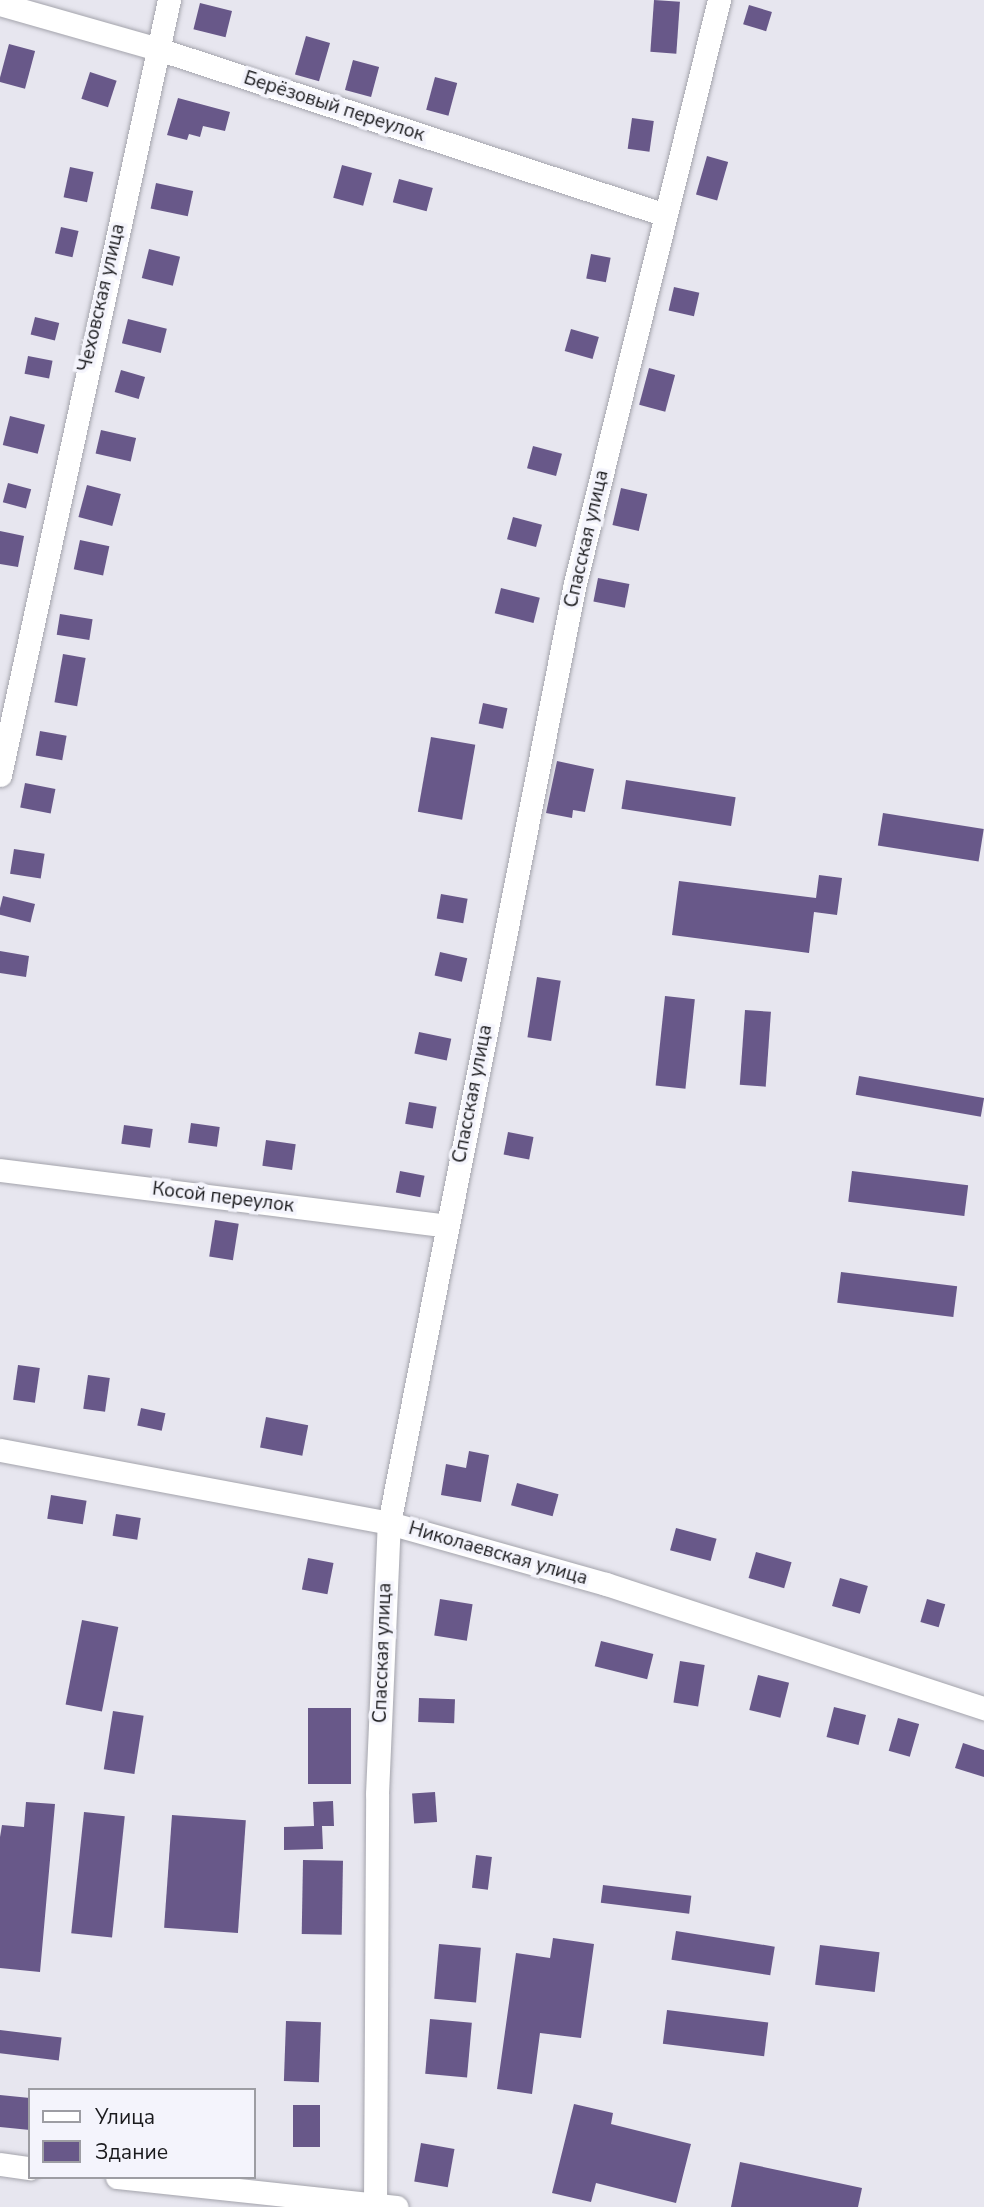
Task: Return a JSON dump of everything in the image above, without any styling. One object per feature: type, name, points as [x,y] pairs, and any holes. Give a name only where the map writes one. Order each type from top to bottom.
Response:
[{"type":"street","name":"Чеховская улица","points":[[0,775],[36,596],[169,0]]},
{"type":"street","name":"Спасская улица","points":[[382,2206],[377,1794],[389,1523],[575,583],[719,0]]},
{"type":"street","name":"Берёзовый переулок","points":[[0,4],[158,50],[666,215]]},
{"type":"street","name":"Косой переулок","points":[[0,1170],[447,1226]]},
{"type":"street","name":"Николаевская улица","points":[[0,1450],[389,1523],[606,1584],[984,1707]]},
{"type":"street","points":[[0,2164],[28,2168]]},
{"type":"street","points":[[135,2179],[382,2206]]},
{"type":"building","points":[[654,0],[680,2],[676,54],[650,52]]},
{"type":"building","points":[[200,3],[232,11],[225,37],[193,29]]},
{"type":"building","points":[[749,5],[772,12],[766,31],[743,24]]},
{"type":"building","points":[[306,36],[330,43],[319,81],[295,74]]},
{"type":"building","points":[[9,44],[35,51],[25,89],[0,82]]},
{"type":"building","points":[[353,60],[379,67],[371,97],[345,90]]},
{"type":"building","points":[[90,72],[117,81],[108,107],[81,99]]},
{"type":"building","points":[[435,77],[457,83],[448,116],[426,110]]},
{"type":"building","points":[[178,98],[230,112],[225,131],[203,126],[200,137],[189,134],[187,140],[167,135]]},
{"type":"building","points":[[632,118],[654,121],[649,152],[628,149]]},
{"type":"building","points":[[707,156],[728,162],[717,201],[696,194]]},
{"type":"building","points":[[342,165],[372,173],[363,206],[333,198]]},
{"type":"building","points":[[70,167],[93,172],[87,202],[64,197]]},
{"type":"building","points":[[399,179],[433,188],[427,211],[393,202]]},
{"type":"building","points":[[156,183],[193,191],[188,216],[151,208]]},
{"type":"building","points":[[61,227],[79,231],[72,257],[55,253]]},
{"type":"building","points":[[149,249],[180,257],[173,286],[142,278]]},
{"type":"building","points":[[591,254],[611,258],[606,282],[586,279]]},
{"type":"building","points":[[674,287],[699,293],[694,316],[669,310]]},
{"type":"building","points":[[35,317],[59,323],[55,341],[31,334]]},
{"type":"building","points":[[128,319],[167,329],[161,353],[122,343]]},
{"type":"building","points":[[571,329],[599,337],[593,359],[565,351]]},
{"type":"building","points":[[28,356],[53,361],[49,378],[25,374]]},
{"type":"building","points":[[649,368],[675,375],[665,412],[639,405]]},
{"type":"building","points":[[121,370],[145,377],[139,399],[115,392]]},
{"type":"building","points":[[10,416],[45,425],[38,454],[3,445]]},
{"type":"building","points":[[101,430],[136,438],[131,461],[96,453]]},
{"type":"building","points":[[533,446],[562,454],[556,476],[527,468]]},
{"type":"building","points":[[8,483],[31,489],[26,509],[3,502]]},
{"type":"building","points":[[87,485],[121,494],[112,526],[78,517]]},
{"type":"building","points":[[621,488],[647,494],[639,531],[612,525]]},
{"type":"building","points":[[513,517],[542,525],[536,547],[507,539]]},
{"type":"building","points":[[0,531],[24,536],[18,567],[0,564]]},
{"type":"building","points":[[80,540],[109,546],[103,576],[74,569]]},
{"type":"building","points":[[598,578],[629,584],[625,608],[593,602]]},
{"type":"building","points":[[501,588],[540,598],[534,623],[495,613]]},
{"type":"building","points":[[60,614],[93,619],[89,640],[57,635]]},
{"type":"building","points":[[63,654],[86,658],[77,706],[54,702]]},
{"type":"building","points":[[483,703],[507,708],[503,729],[479,724]]},
{"type":"building","points":[[40,731],[67,736],[62,760],[36,756]]},
{"type":"building","points":[[431,737],[475,745],[462,820],[418,812]]},
{"type":"building","points":[[557,761],[594,769],[585,812],[573,810],[572,818],[546,813]]},
{"type":"building","points":[[626,780],[736,797],[731,826],[621,809]]},
{"type":"building","points":[[25,783],[55,789],[51,813],[20,808]]},
{"type":"building","points":[[883,813],[984,829],[979,862],[878,846]]},
{"type":"building","points":[[14,849],[45,854],[41,879],[10,874]]},
{"type":"building","points":[[819,875],[842,878],[837,915],[814,912],[809,953],[672,935],[679,881],[816,898]]},
{"type":"building","points":[[441,894],[468,899],[463,923],[437,919]]},
{"type":"building","points":[[3,896],[35,904],[30,922],[0,915]]},
{"type":"building","points":[[0,951],[29,956],[26,977],[0,973]]},
{"type":"building","points":[[440,952],[467,958],[462,982],[435,975]]},
{"type":"building","points":[[537,977],[561,981],[551,1041],[527,1037]]},
{"type":"building","points":[[665,996],[695,999],[685,1089],[656,1086]]},
{"type":"building","points":[[745,1010],[771,1012],[766,1087],[740,1085]]},
{"type":"building","points":[[419,1032],[451,1039],[447,1060],[414,1054]]},
{"type":"building","points":[[859,1076],[984,1098],[981,1117],[856,1095]]},
{"type":"building","points":[[409,1102],[437,1107],[433,1129],[405,1124]]},
{"type":"building","points":[[191,1123],[220,1127],[217,1147],[188,1143]]},
{"type":"building","points":[[124,1125],[153,1129],[150,1148],[121,1144]]},
{"type":"building","points":[[508,1132],[534,1137],[529,1160],[504,1155]]},
{"type":"building","points":[[266,1140],[296,1144],[292,1170],[262,1166]]},
{"type":"building","points":[[400,1171],[425,1176],[420,1197],[396,1193]]},
{"type":"building","points":[[852,1171],[968,1185],[964,1216],[848,1202]]},
{"type":"building","points":[[215,1220],[239,1224],[233,1260],[209,1257]]},
{"type":"building","points":[[841,1272],[957,1286],[953,1317],[837,1303]]},
{"type":"building","points":[[18,1365],[40,1368],[35,1403],[13,1400]]},
{"type":"building","points":[[88,1375],[110,1378],[105,1412],[83,1409]]},
{"type":"building","points":[[141,1408],[165,1413],[162,1431],[137,1426]]},
{"type":"building","points":[[266,1417],[308,1425],[302,1456],[260,1447]]},
{"type":"building","points":[[469,1451],[489,1455],[481,1502],[441,1495],[446,1464],[466,1468]]},
{"type":"building","points":[[517,1483],[559,1494],[553,1516],[511,1505]]},
{"type":"building","points":[[51,1495],[87,1501],[83,1524],[47,1519]]},
{"type":"building","points":[[116,1514],[141,1518],[137,1540],[113,1536]]},
{"type":"building","points":[[676,1528],[717,1539],[711,1561],[670,1550]]},
{"type":"building","points":[[756,1552],[792,1562],[784,1588],[749,1578]]},
{"type":"building","points":[[308,1558],[334,1563],[327,1594],[302,1589]]},
{"type":"building","points":[[840,1578],[868,1586],[860,1614],[832,1606]]},
{"type":"building","points":[[440,1599],[473,1604],[467,1641],[434,1636]]},
{"type":"building","points":[[927,1599],[945,1604],[939,1627],[920,1622]]},
{"type":"building","points":[[82,1620],[118,1627],[102,1711],[66,1704]]},
{"type":"building","points":[[601,1641],[653,1654],[647,1679],[595,1666]]},
{"type":"building","points":[[680,1661],[705,1665],[698,1706],[673,1702]]},
{"type":"building","points":[[758,1675],[789,1683],[780,1718],[749,1710]]},
{"type":"building","points":[[419,1698],[455,1699],[454,1723],[418,1722]]},
{"type":"building","points":[[834,1707],[866,1715],[859,1745],[827,1737]]},
{"type":"building","points":[[308,1708],[351,1708],[351,1784],[308,1784]]},
{"type":"building","points":[[113,1711],[144,1716],[134,1774],[104,1769]]},
{"type":"building","points":[[898,1718],[919,1724],[910,1757],[889,1751]]},
{"type":"building","points":[[963,1743],[984,1750],[984,1777],[955,1768]]},
{"type":"building","points":[[435,1792],[437,1822],[414,1824],[412,1794]]},
{"type":"building","points":[[333,1801],[334,1826],[322,1826],[323,1849],[284,1850],[284,1827],[314,1826],[313,1802]]},
{"type":"building","points":[[26,1802],[55,1804],[40,1972],[0,1968],[0,1837],[2,1825],[24,1827]]},
{"type":"building","points":[[84,1812],[125,1816],[112,1938],[71,1933]]},
{"type":"building","points":[[172,1815],[246,1820],[238,1933],[164,1928]]},
{"type":"building","points":[[476,1855],[492,1857],[488,1890],[472,1888]]},
{"type":"building","points":[[303,1860],[343,1861],[342,1935],[302,1934]]},
{"type":"building","points":[[603,1885],[691,1896],[689,1914],[601,1903]]},
{"type":"building","points":[[676,1931],[775,1947],[770,1975],[671,1960]]},
{"type":"building","points":[[553,1938],[594,1944],[581,2038],[540,2033],[532,2094],[497,2089],[516,1953],[550,1958]]},
{"type":"building","points":[[439,1944],[481,1948],[476,2002],[434,1999]]},
{"type":"building","points":[[820,1945],[880,1952],[875,1992],[815,1985]]},
{"type":"building","points":[[667,2010],[768,2022],[764,2056],[663,2044]]},
{"type":"building","points":[[430,2019],[472,2023],[467,2077],[425,2074]]},
{"type":"building","points":[[286,2021],[321,2022],[319,2082],[284,2081]]},
{"type":"building","points":[[0,2030],[62,2038],[59,2060],[0,2053]]},
{"type":"building","points":[[0,2095],[28,2098],[28,2130],[0,2127]]},
{"type":"building","points":[[574,2104],[613,2113],[611,2124],[691,2144],[676,2203],[596,2183],[591,2202],[552,2193]]},
{"type":"building","points":[[293,2105],[320,2105],[320,2147],[293,2147]]},
{"type":"building","points":[[421,2143],[454,2149],[448,2187],[414,2181]]},
{"type":"building","points":[[740,2162],[862,2188],[858,2207],[731,2207]]}]
